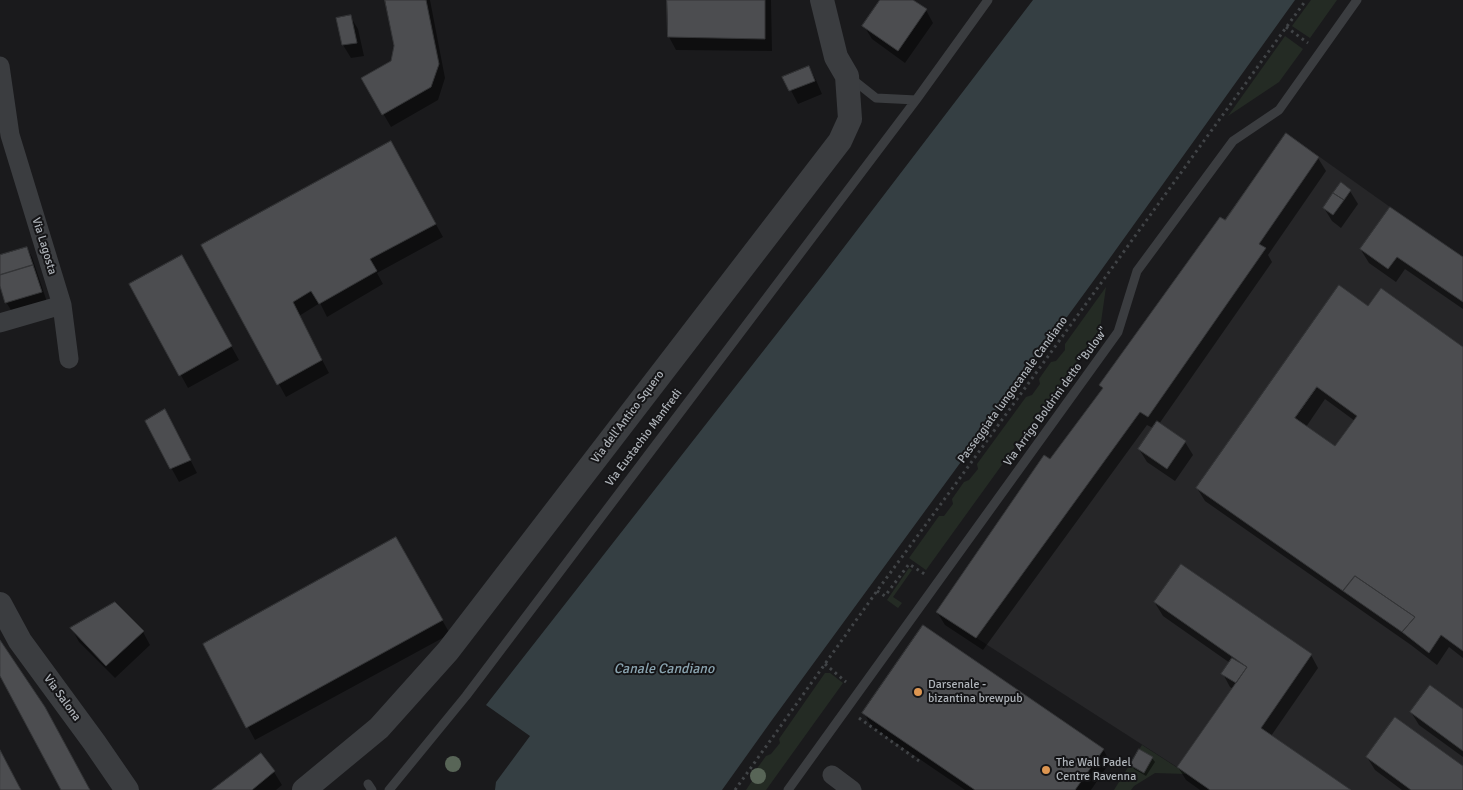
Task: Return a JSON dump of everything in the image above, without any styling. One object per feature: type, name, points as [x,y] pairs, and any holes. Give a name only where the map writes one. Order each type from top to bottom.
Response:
[{"type":"street","name":"Via dell'Antico Squero","points":[[304,790],[379,728],[448,651],[840,140],[850,120],[847,76],[836,57],[822,0]]},
{"type":"street","name":"Via Lagosta","points":[[0,66],[5,136],[62,306],[69,359]]},
{"type":"street","points":[[0,323],[62,306]]},
{"type":"street","name":"Via Salona","points":[[0,604],[20,641],[127,790]]},
{"type":"street","points":[[832,775],[852,790]]},
{"type":"lane","name":"Via Eustachio Manfredi","points":[[390,790],[466,696],[916,100],[988,0]]},
{"type":"lane","name":"Via Arrigo Boldrini detto \"Bulow\"","points":[[788,790],[1118,332],[1136,271],[1233,141],[1279,110],[1357,0]]},
{"type":"lane","points":[[847,76],[876,98],[916,100]]},
{"type":"path","name":"Passeggiata lungocanale Candiano","points":[[735,790],[1306,0]]},
{"type":"path","points":[[1286,27],[1320,52]]},
{"type":"path","points":[[878,591],[884,596],[909,564],[938,582]]},
{"type":"path","points":[[825,664],[840,677]]},
{"type":"path","points":[[846,709],[919,761]]},
{"type":"shaded area","points":[[1311,0],[1337,0],[1310,38],[1292,26]]},
{"type":"shaded area","points":[[1285,36],[1303,49],[1279,82],[1228,116]]},
{"type":"shaded area","points":[[1286,133],[1463,259],[1463,790],[1210,790],[936,612],[1044,455],[1050,459],[1103,388],[1099,385],[1220,217],[1225,219]]},
{"type":"shaded area","points":[[1106,287],[1100,329],[926,570],[909,558],[939,516],[944,516],[953,504],[952,499],[964,482],[969,480],[978,469],[977,464],[1026,397],[1032,395],[1040,384],[1039,379],[1051,362],[1056,361],[1065,350],[1065,344]]},
{"type":"shaded area","points":[[909,568],[912,570],[893,597],[902,603],[898,608],[887,600]]},
{"type":"shaded area","points":[[825,673],[830,673],[843,683],[766,790],[746,790],[754,778],[753,774],[766,756],[771,754],[780,743],[779,739]]},
{"type":"shaded area","points":[[1142,745],[1187,774],[1155,773],[1134,786],[1131,790],[1114,790]]},
{"type":"water","name":"Canale Candiano","points":[[1033,0],[1295,0],[1097,276],[722,790],[495,790],[496,782],[530,736],[486,705],[822,276]]},
{"type":"building","points":[[385,0],[426,0],[439,64],[431,87],[382,115],[361,78],[391,61],[394,46]]},
{"type":"building","points":[[667,0],[765,0],[765,39],[668,37]]},
{"type":"building","points":[[880,0],[913,0],[927,9],[898,51],[862,26]]},
{"type":"building","points":[[351,15],[357,43],[342,45],[336,18]]},
{"type":"building","points":[[809,66],[815,81],[789,91],[782,77]]},
{"type":"building","points":[[1286,133],[1319,157],[1259,244],[1266,248],[1148,417],[1140,412],[976,638],[936,612],[1044,455],[1050,459],[1103,388],[1099,385],[1220,217],[1225,220]]},
{"type":"building","points":[[391,141],[436,224],[370,259],[377,271],[319,304],[311,291],[293,302],[322,360],[277,385],[201,245]]},
{"type":"building","points":[[1341,182],[1351,190],[1344,200],[1333,193]]},
{"type":"building","points":[[1333,193],[1344,200],[1333,215],[1323,208]]},
{"type":"building","points":[[1390,207],[1463,257],[1463,302],[1397,257],[1388,269],[1360,249]]},
{"type":"building","points":[[27,247],[33,265],[0,275],[0,255]]},
{"type":"building","points":[[182,255],[232,346],[179,376],[129,284]]},
{"type":"building","points":[[33,265],[42,292],[5,303],[0,286],[0,275]]},
{"type":"building","points":[[1339,285],[1368,306],[1381,288],[1463,347],[1463,651],[1441,635],[1429,653],[1402,632],[1415,617],[1355,576],[1343,591],[1196,488]],"holes":[[[1317,387],[1357,416],[1335,446],[1295,418]]]},
{"type":"building","points":[[165,409],[191,460],[170,469],[145,421]]},
{"type":"building","points":[[1157,421],[1186,441],[1167,469],[1138,449]]},
{"type":"building","points":[[396,537],[443,620],[246,728],[203,644]]},
{"type":"building","points":[[1181,564],[1312,654],[1261,728],[1351,790],[1210,790],[1177,767],[1247,667],[1154,602]]},
{"type":"building","points":[[1355,576],[1415,617],[1402,632],[1343,591]]},
{"type":"building","points":[[115,602],[144,631],[106,666],[70,628]]},
{"type":"building","points":[[923,625],[1104,749],[1075,790],[975,790],[862,713]]},
{"type":"building","points":[[0,640],[45,707],[90,790],[61,790],[0,676]]},
{"type":"building","points":[[1232,658],[1247,667],[1236,683],[1221,674]]},
{"type":"building","points":[[1430,685],[1463,709],[1463,751],[1410,712]]},
{"type":"building","points":[[1395,717],[1463,766],[1463,790],[1411,790],[1366,757]]},
{"type":"building","points":[[1139,749],[1153,757],[1144,773],[1130,765]]},
{"type":"building","points":[[0,750],[21,790],[0,790]]},
{"type":"building","points":[[261,753],[275,771],[252,790],[212,790]]},
{"type":"place","name":"Darsenale - bizantina brewpub","points":[[918,692]]},
{"type":"place","name":"The Wall Padel Centre Ravenna","points":[[1046,770]]}]
